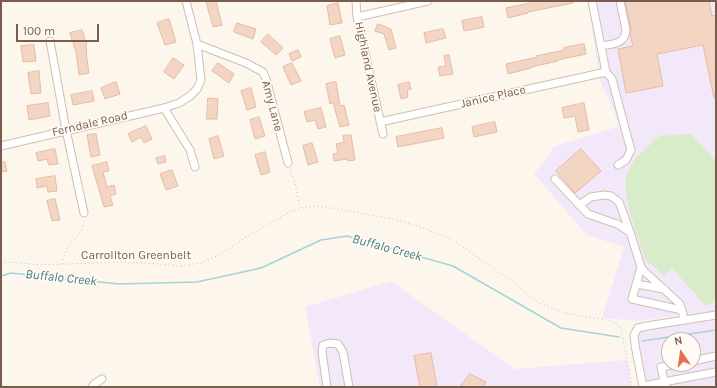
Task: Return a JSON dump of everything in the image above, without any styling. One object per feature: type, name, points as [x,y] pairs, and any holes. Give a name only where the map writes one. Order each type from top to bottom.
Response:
[{"type":"street","name":"Ferndale Road","points":[[1,146],[164,108],[179,103],[190,96],[197,89],[201,80],[197,44],[186,1]]},
{"type":"street","name":"Highland Avenue","points":[[356,1],[357,17],[383,134]]},
{"type":"street","points":[[357,17],[428,1]]},
{"type":"street","points":[[592,1],[606,72],[612,79],[626,136],[631,150],[626,160],[618,165]]},
{"type":"street","points":[[601,46],[615,44],[620,41],[625,34],[626,30],[620,1]]},
{"type":"street","points":[[50,41],[66,130],[84,213]]},
{"type":"street","name":"Amy Lane","points":[[197,44],[246,62],[263,72],[288,163]]},
{"type":"street","name":"Janice Place","points":[[380,122],[606,72]]},
{"type":"street","points":[[164,108],[190,150],[195,167]]},
{"type":"street","points":[[555,179],[588,214],[617,224],[630,232]]},
{"type":"street","points":[[579,205],[591,197],[604,195],[611,196],[619,202],[641,268],[679,304],[684,320]]},
{"type":"street","points":[[641,268],[632,299],[682,310]]},
{"type":"street","points":[[636,284],[664,289]]},
{"type":"street","points":[[716,315],[638,328],[634,335],[643,387],[664,385],[716,372]]},
{"type":"street","points":[[327,387],[322,352],[323,346],[330,343],[338,344],[343,352],[349,387]]},
{"type":"street","points":[[701,359],[716,356]]},
{"type":"street","points":[[662,372],[664,385]]},
{"type":"street","points":[[92,387],[102,379]]},
{"type":"path","points":[[288,163],[295,182],[300,208]]},
{"type":"path","name":"Carrollton Greenbelt","points":[[1,261],[46,265],[129,262],[180,266],[201,263],[217,256],[251,234],[292,211],[304,207],[320,206],[393,219],[415,225],[454,240],[509,279],[539,303],[565,313],[612,322],[618,325],[621,329],[632,387]]},
{"type":"path","points":[[62,264],[64,254],[68,247],[82,230],[84,213]]},
{"type":"shaded area","points":[[588,1],[716,1],[716,311],[639,321],[602,318],[624,247],[587,235],[534,174],[555,146],[620,126],[599,78]]},
{"type":"shaded area","points":[[391,281],[515,369],[627,360],[632,387],[320,387],[305,307]]},
{"type":"shaded area","points":[[716,319],[716,387],[647,387],[637,335],[641,331]]},
{"type":"green space","points":[[691,134],[716,161],[716,300],[711,304],[705,305],[672,268],[664,276],[645,259],[630,213],[626,194],[625,181],[627,173],[634,160],[659,136]]},
{"type":"building","points":[[216,1],[222,25],[213,27],[206,2]]},
{"type":"building","points":[[530,1],[573,1],[573,3],[528,12],[508,18],[506,8],[530,3]]},
{"type":"building","points":[[709,1],[712,16],[716,15],[716,98],[714,98],[703,45],[657,54],[663,86],[626,93],[618,49],[633,46],[625,2]]},
{"type":"building","points":[[338,3],[342,23],[330,25],[327,6]]},
{"type":"building","points":[[482,17],[484,27],[464,31],[462,21]]},
{"type":"building","points":[[169,19],[176,42],[165,45],[157,23]]},
{"type":"building","points":[[237,23],[256,29],[253,39],[234,32]]},
{"type":"building","points":[[378,24],[391,29],[396,48],[389,50],[384,34],[375,31]]},
{"type":"building","points":[[443,29],[446,38],[426,43],[424,33]]},
{"type":"building","points":[[82,30],[87,45],[89,73],[79,75],[76,52],[70,33]]},
{"type":"building","points":[[268,34],[283,48],[276,55],[261,42]]},
{"type":"building","points":[[340,36],[345,55],[335,58],[330,39]]},
{"type":"building","points":[[584,44],[586,54],[508,74],[506,64]]},
{"type":"building","points":[[34,45],[36,61],[23,62],[21,46]]},
{"type":"building","points":[[298,50],[301,57],[292,61],[289,54]]},
{"type":"building","points":[[449,55],[453,74],[440,76],[438,67],[446,66],[444,56]]},
{"type":"building","points":[[173,58],[184,65],[174,79],[164,72]]},
{"type":"building","points":[[218,63],[234,74],[229,83],[212,71]]},
{"type":"building","points":[[292,63],[301,81],[291,85],[283,67]]},
{"type":"building","points":[[39,71],[41,93],[31,94],[28,73]]},
{"type":"building","points":[[116,82],[120,94],[105,99],[101,88]]},
{"type":"building","points":[[336,82],[340,106],[344,105],[349,125],[340,127],[333,103],[330,104],[326,84]]},
{"type":"building","points":[[409,82],[411,89],[407,90],[408,97],[401,99],[398,85]]},
{"type":"building","points":[[251,88],[256,107],[247,110],[241,91]]},
{"type":"building","points":[[92,91],[94,101],[73,105],[71,95]]},
{"type":"building","points":[[208,98],[218,99],[217,119],[207,119]]},
{"type":"building","points":[[48,103],[50,116],[29,120],[27,106]]},
{"type":"building","points":[[584,103],[589,130],[578,132],[575,116],[564,118],[562,108]]},
{"type":"building","points":[[321,108],[326,127],[318,129],[315,120],[307,122],[304,112]]},
{"type":"building","points":[[259,117],[265,136],[255,139],[250,120]]},
{"type":"building","points":[[495,122],[497,132],[474,137],[472,127]]},
{"type":"building","points":[[146,126],[152,139],[144,143],[141,137],[132,142],[128,134]]},
{"type":"building","points":[[442,128],[444,138],[398,147],[396,137]]},
{"type":"building","points":[[96,134],[100,155],[91,157],[87,135]]},
{"type":"building","points":[[351,135],[355,160],[348,161],[347,159],[334,161],[333,154],[338,153],[336,144],[344,142],[343,136]]},
{"type":"building","points":[[218,136],[224,156],[214,159],[209,139]]},
{"type":"building","points":[[312,143],[318,162],[308,165],[303,146]]},
{"type":"building","points":[[55,149],[58,164],[49,165],[47,159],[38,161],[36,153]]},
{"type":"building","points":[[581,149],[601,171],[575,193],[556,171]]},
{"type":"building","points":[[265,152],[270,172],[261,175],[255,155]]},
{"type":"building","points":[[165,156],[166,162],[158,164],[156,158]]},
{"type":"building","points":[[5,162],[7,171],[1,172],[1,163]]},
{"type":"building","points":[[107,162],[109,171],[103,172],[107,187],[114,185],[116,194],[110,196],[113,205],[104,207],[92,166]]},
{"type":"building","points":[[172,170],[178,186],[166,190],[160,174]]},
{"type":"building","points":[[55,176],[57,191],[48,192],[47,186],[37,188],[36,179]]},
{"type":"building","points":[[55,199],[60,220],[52,221],[47,201]]},
{"type":"building","points":[[431,353],[437,387],[420,387],[414,356]]},
{"type":"building","points":[[470,374],[486,382],[483,387],[460,387]]},
{"type":"waterway","name":"Buffalo Creek","points":[[1,276],[11,273],[119,284],[197,282],[261,268],[321,240],[347,236],[453,266],[561,328],[619,337]]},
{"type":"waterway","name":"Buffalo Creek","points":[[642,341],[716,330]]}]
